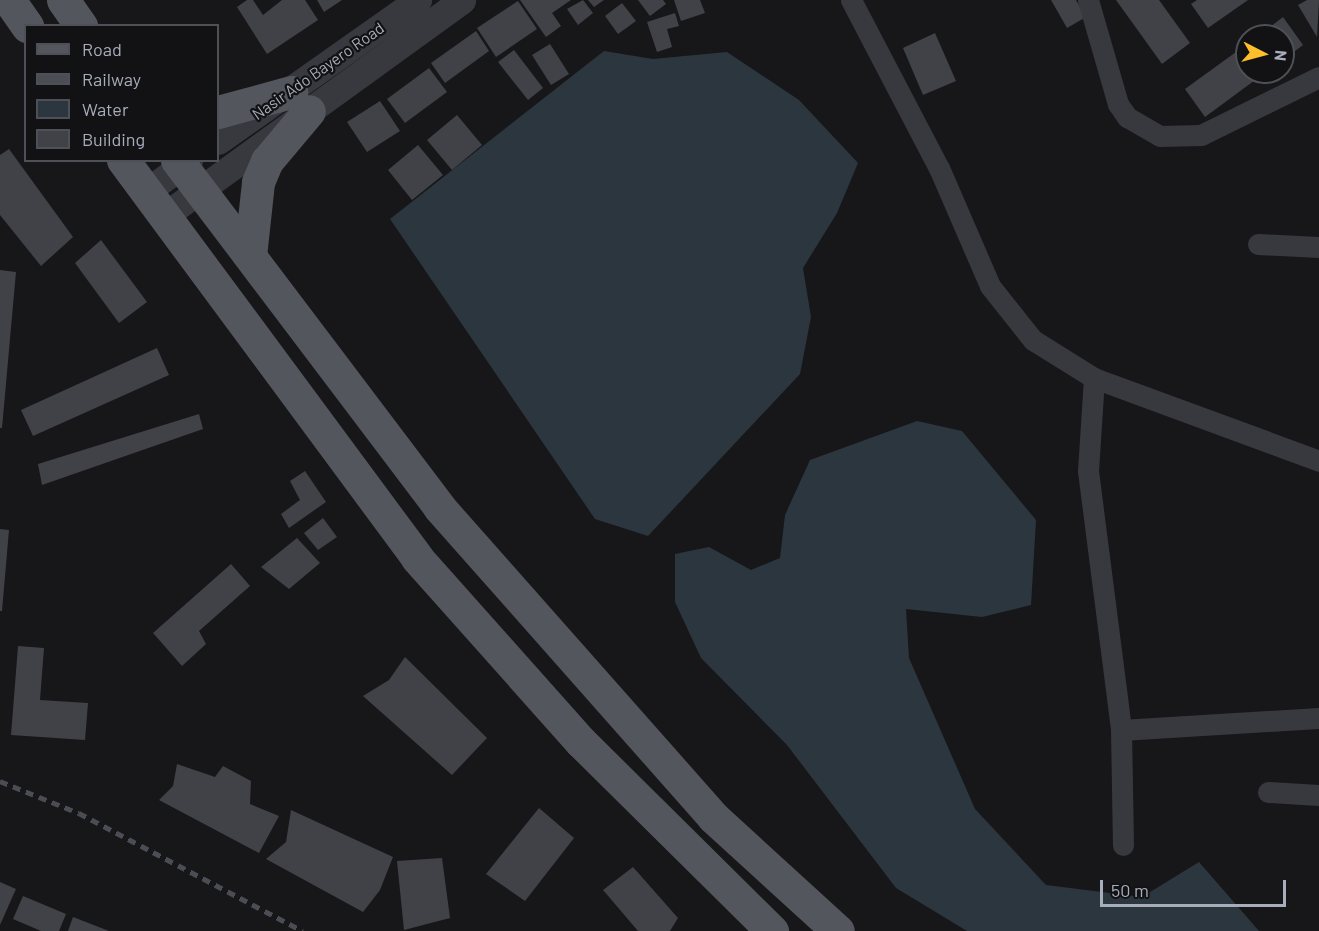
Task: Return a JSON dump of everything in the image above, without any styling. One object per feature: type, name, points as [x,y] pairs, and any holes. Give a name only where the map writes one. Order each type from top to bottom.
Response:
[{"type":"main road","points":[[9,0],[26,24]]},
{"type":"main road","points":[[63,0],[80,24]]},
{"type":"main road","points":[[219,112],[300,101]]},
{"type":"main road","points":[[250,256],[258,182],[300,101]]},
{"type":"main road","points":[[124,162],[417,558],[581,742],[772,931]]},
{"type":"main road","points":[[187,169],[339,376],[439,507],[726,828],[838,931]]},
{"type":"main road","points":[[302,404],[339,376]]},
{"type":"main road","points":[[699,860],[726,828]]},
{"type":"street","name":"Nasir Ado Bayero Road","points":[[219,141],[300,101],[418,0]]},
{"type":"street","points":[[219,150],[462,0]]},
{"type":"street","points":[[850,0],[939,168],[990,286],[1033,340],[1094,378],[1319,461]]},
{"type":"street","points":[[1088,0],[1118,104],[1127,117],[1160,136],[1201,135],[1319,77]]},
{"type":"street","points":[[155,204],[187,169]]},
{"type":"street","points":[[1258,244],[1319,247]]},
{"type":"street","points":[[1094,378],[1087,444],[1090,501],[1121,730],[1123,844]]},
{"type":"street","points":[[1121,730],[1319,718]]},
{"type":"street","points":[[1268,792],[1319,795]]},
{"type":"water","points":[[604,51],[653,59],[727,52],[799,100],[858,163],[837,213],[803,268],[811,317],[800,374],[648,536],[595,519],[390,219]]},
{"type":"water","points":[[917,421],[962,431],[1036,520],[1031,605],[982,617],[906,609],[909,658],[975,809],[1046,885],[1142,897],[1199,862],[1259,931],[967,931],[896,888],[787,745],[701,658],[675,602],[675,554],[709,547],[751,570],[780,558],[785,515],[810,460]]},
{"type":"building","points":[[247,0],[253,0],[263,15],[282,0],[305,0],[318,20],[267,54],[237,7]]},
{"type":"building","points":[[317,0],[342,0],[324,12]]},
{"type":"building","points":[[520,0],[571,0],[552,13],[561,26],[546,37]]},
{"type":"building","points":[[583,0],[593,13],[578,25],[567,9]]},
{"type":"building","points":[[588,0],[604,0],[594,7]]},
{"type":"building","points":[[638,0],[663,0],[666,4],[650,16]]},
{"type":"building","points":[[674,0],[700,0],[705,13],[681,21]]},
{"type":"building","points":[[1051,0],[1076,0],[1086,17],[1067,28]]},
{"type":"building","points":[[1116,0],[1159,0],[1190,43],[1162,64]]},
{"type":"building","points":[[1197,0],[1248,0],[1208,28],[1191,4]]},
{"type":"building","points":[[1307,0],[1319,0],[1317,37],[1298,5]]},
{"type":"building","points":[[518,1],[537,29],[496,57],[477,28]]},
{"type":"building","points":[[622,3],[636,21],[618,34],[605,16]]},
{"type":"building","points":[[675,13],[679,26],[667,29],[672,47],[657,52],[647,22]]},
{"type":"building","points":[[1283,17],[1288,24],[1274,24]]},
{"type":"building","points":[[476,31],[489,51],[445,83],[431,63]]},
{"type":"building","points":[[935,33],[956,81],[923,95],[903,48]]},
{"type":"building","points":[[1295,34],[1303,45],[1295,51]]},
{"type":"building","points":[[550,44],[569,74],[551,85],[532,55]]},
{"type":"building","points":[[514,50],[543,88],[528,100],[498,62]]},
{"type":"building","points":[[1235,53],[1235,84],[1250,84],[1205,117],[1185,89]]},
{"type":"building","points":[[429,68],[447,92],[405,123],[387,99]]},
{"type":"building","points":[[380,101],[400,131],[367,152],[347,122]]},
{"type":"building","points":[[457,115],[482,145],[452,170],[427,140]]},
{"type":"building","points":[[418,145],[443,175],[412,200],[388,170]]},
{"type":"building","points":[[9,149],[73,237],[41,266],[0,215],[0,155]]},
{"type":"building","points":[[101,240],[147,302],[119,323],[75,263]]},
{"type":"building","points":[[0,270],[16,272],[2,428],[0,428]]},
{"type":"building","points":[[157,348],[169,375],[33,436],[21,410]]},
{"type":"building","points":[[199,414],[203,429],[42,485],[38,464]]},
{"type":"building","points":[[305,471],[326,502],[289,528],[281,514],[300,500],[290,481]]},
{"type":"building","points":[[323,518],[337,537],[318,550],[304,533]]},
{"type":"building","points":[[0,529],[9,530],[2,611],[0,611]]},
{"type":"building","points":[[297,538],[320,563],[289,589],[261,567]]},
{"type":"building","points":[[231,564],[250,586],[199,631],[206,644],[182,666],[153,633]]},
{"type":"building","points":[[18,646],[44,648],[40,700],[88,703],[85,740],[11,735]]},
{"type":"building","points":[[405,657],[487,738],[452,775],[363,696],[389,680]]},
{"type":"building","points":[[177,764],[215,777],[223,766],[251,781],[250,804],[279,816],[259,853],[159,800],[173,786]]},
{"type":"building","points":[[539,808],[574,838],[525,901],[486,874]]},
{"type":"building","points":[[291,810],[393,857],[380,890],[363,912],[266,859],[286,842]]},
{"type":"building","points":[[442,858],[450,918],[404,930],[397,861]]},
{"type":"building","points":[[633,867],[678,918],[670,931],[638,931],[603,890]]},
{"type":"building","points":[[0,882],[16,889],[0,925]]},
{"type":"building","points":[[23,896],[66,914],[59,931],[41,931],[13,919]]},
{"type":"building","points":[[73,917],[109,931],[68,931]]},
{"type":"railway","points":[[0,781],[79,813],[303,931]]}]
